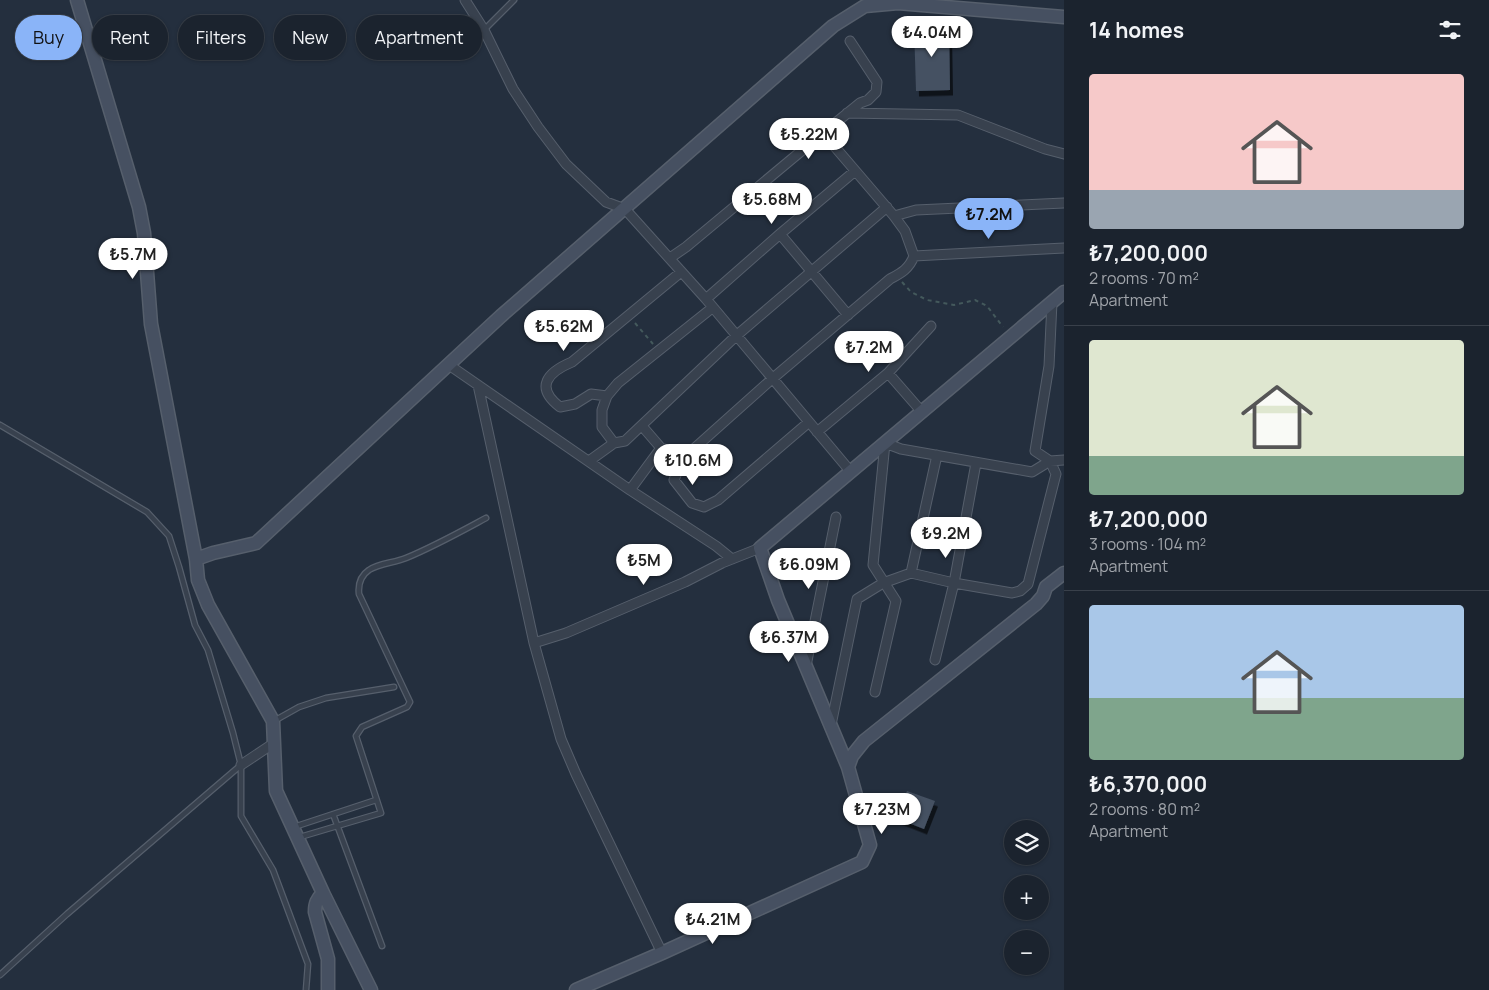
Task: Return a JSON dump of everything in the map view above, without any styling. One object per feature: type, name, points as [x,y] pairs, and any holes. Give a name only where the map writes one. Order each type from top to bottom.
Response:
[{"type":"street","points":[[77,0],[139,207],[144,233],[151,324],[196,559],[198,580],[208,605],[273,721],[276,791],[323,893],[371,990]]},
{"type":"street","points":[[465,0],[484,30],[513,89],[538,127],[566,164],[606,202],[624,209],[670,258],[851,472]]},
{"type":"street","points":[[196,559],[213,553],[256,544],[501,316],[833,26],[865,6],[898,3],[1064,17]]},
{"type":"street","points":[[670,258],[686,248],[822,133],[860,103],[868,100],[876,92],[877,82],[850,41]]},
{"type":"street","points":[[847,113],[958,115],[1045,149],[1064,154]]},
{"type":"street","points":[[809,422],[718,500],[704,507],[692,503],[674,480],[688,454],[772,379],[848,315],[906,270],[914,256],[905,231],[894,216],[822,133]]},
{"type":"street","points":[[706,300],[855,171]]},
{"type":"street","points":[[894,216],[916,210],[1064,203]]},
{"type":"street","points":[[589,461],[614,443],[625,441],[736,336],[887,207]]},
{"type":"street","points":[[780,234],[848,315]]},
{"type":"street","points":[[914,256],[1064,248]]},
{"type":"street","points":[[607,396],[591,394],[575,404],[560,407],[552,401],[547,392],[547,381],[558,368],[572,362],[681,272]]},
{"type":"street","points":[[534,643],[594,621],[760,548],[1064,292]]},
{"type":"street","points":[[831,726],[857,599],[883,583],[911,573],[1012,594],[1020,591],[1028,584],[1056,474],[1050,461],[1035,451],[1049,366],[1052,302]]},
{"type":"street","points":[[614,443],[602,427],[602,410],[607,396],[618,383],[712,308]]},
{"type":"street","points":[[817,432],[888,373],[931,326]]},
{"type":"street","points":[[449,365],[630,490],[716,546],[732,559]]},
{"type":"street","points":[[888,373],[922,412]]},
{"type":"street","points":[[478,385],[534,643],[561,739],[662,953]]},
{"type":"street","points":[[642,426],[660,448],[672,452],[682,463]]},
{"type":"street","points":[[885,443],[901,449],[1032,472],[1050,461],[1064,460]]},
{"type":"street","points":[[876,692],[896,601],[873,565],[885,443]]},
{"type":"street","points":[[630,490],[660,448]]},
{"type":"street","points":[[911,573],[937,455]]},
{"type":"street","points":[[935,660],[954,583],[976,463]]},
{"type":"street","points":[[806,667],[836,517]]},
{"type":"street","points":[[576,990],[862,862],[870,845],[848,766],[778,600],[760,548]]},
{"type":"street","points":[[848,766],[852,756],[864,742],[1036,604],[1043,596],[1046,587],[1064,573]]},
{"type":"street","points":[[241,766],[274,743]]},
{"type":"street","points":[[323,893],[315,905],[315,912],[328,959],[328,990]]},
{"type":"lane","points":[[484,30],[514,0]]},
{"type":"lane","points":[[0,426],[147,512],[169,536],[180,567],[195,625],[208,650],[233,733],[241,766],[241,816],[273,870],[308,964],[306,990]]},
{"type":"lane","points":[[295,833],[338,826],[381,813],[356,740],[357,732],[362,726],[406,707],[410,702],[359,594],[361,578],[373,567],[405,559],[486,518]]},
{"type":"lane","points":[[273,721],[299,707],[326,698],[394,686]]},
{"type":"lane","points":[[0,975],[67,914],[241,766]]},
{"type":"lane","points":[[295,833],[333,814],[376,800]]},
{"type":"lane","points":[[333,814],[382,946]]},
{"type":"path","points":[[896,276],[911,292],[927,300],[954,305],[975,300],[986,306],[1011,336]]},
{"type":"path","points":[[628,315],[659,350]]},
{"type":"building","points":[[914,26],[949,26],[950,90],[916,91]]},
{"type":"building","points":[[907,791],[935,801],[924,829],[896,818]]}]
